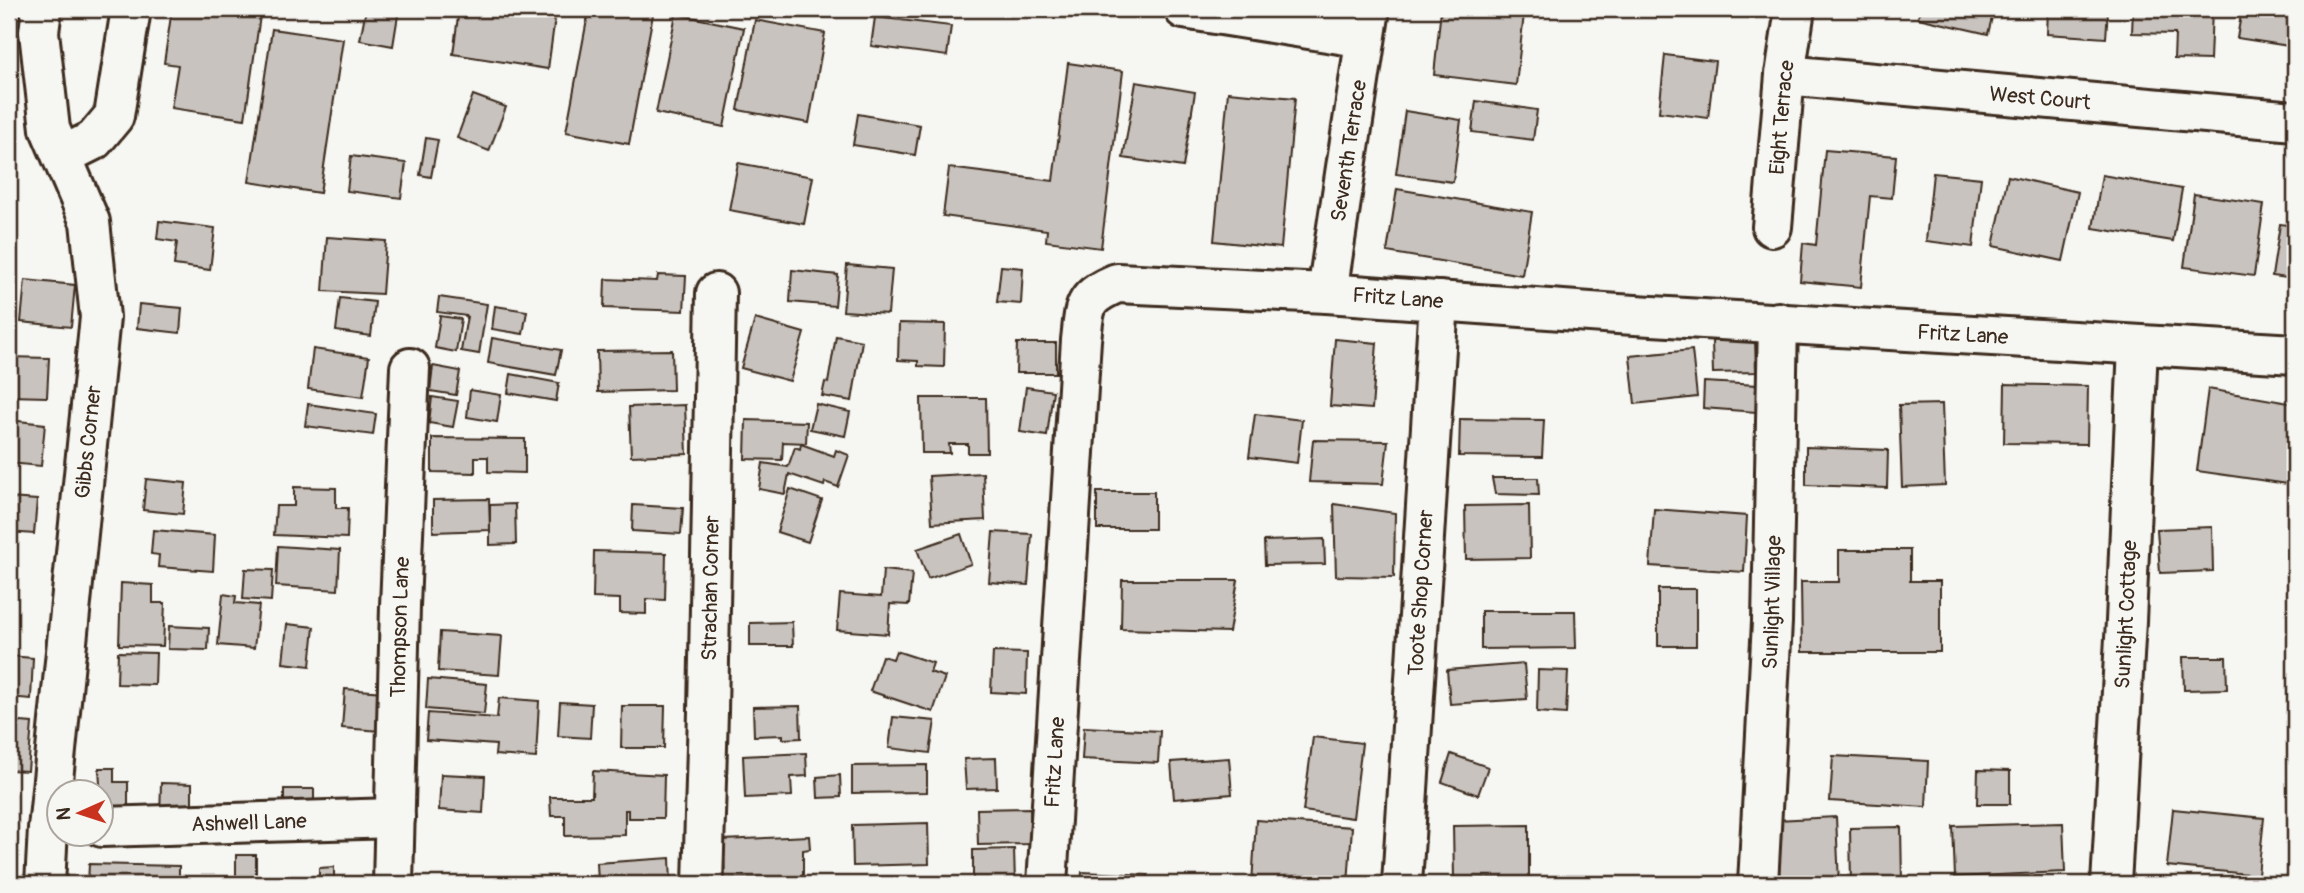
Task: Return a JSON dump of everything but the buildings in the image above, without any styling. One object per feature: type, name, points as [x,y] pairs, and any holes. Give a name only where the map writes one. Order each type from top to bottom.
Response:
[{"type":"street","name":"Gibbs Corner","points":[[42,9],[39,32],[50,129],[90,222],[100,317],[59,778]]},
{"type":"street","points":[[62,156],[94,140],[114,116],[131,9]]},
{"type":"street","points":[[1184,9],[1368,23]]},
{"type":"street","name":"Eight Terrace","points":[[1772,227],[1785,75],[1795,9]]},
{"type":"street","name":"Seventh Terrace","points":[[1326,293],[1368,23]]},
{"type":"street","name":"West Court","points":[[1785,75],[2295,121]]},
{"type":"street","name":"Fritz Lane","points":[[1047,884],[1085,305],[1098,291],[1116,283],[1326,293],[1618,314],[2295,354]]},
{"type":"street","name":"Strachan Corner","points":[[703,884],[716,293]]},
{"type":"street","name":"Toote Shop Corner","points":[[1402,884],[1439,302]]},
{"type":"street","name":"Sunlight Village","points":[[1758,884],[1772,622],[1779,322]]},
{"type":"street","name":"Sunlight Cottage","points":[[2111,884],[2138,345]]},
{"type":"street","name":"Thompson Lane","points":[[393,884],[400,606],[410,368]]},
{"type":"street","name":"Ashwell Lane","points":[[116,827],[395,818]]},
{"type":"street","name":"Gibbs Corner","points":[[46,884],[51,848]]}]
